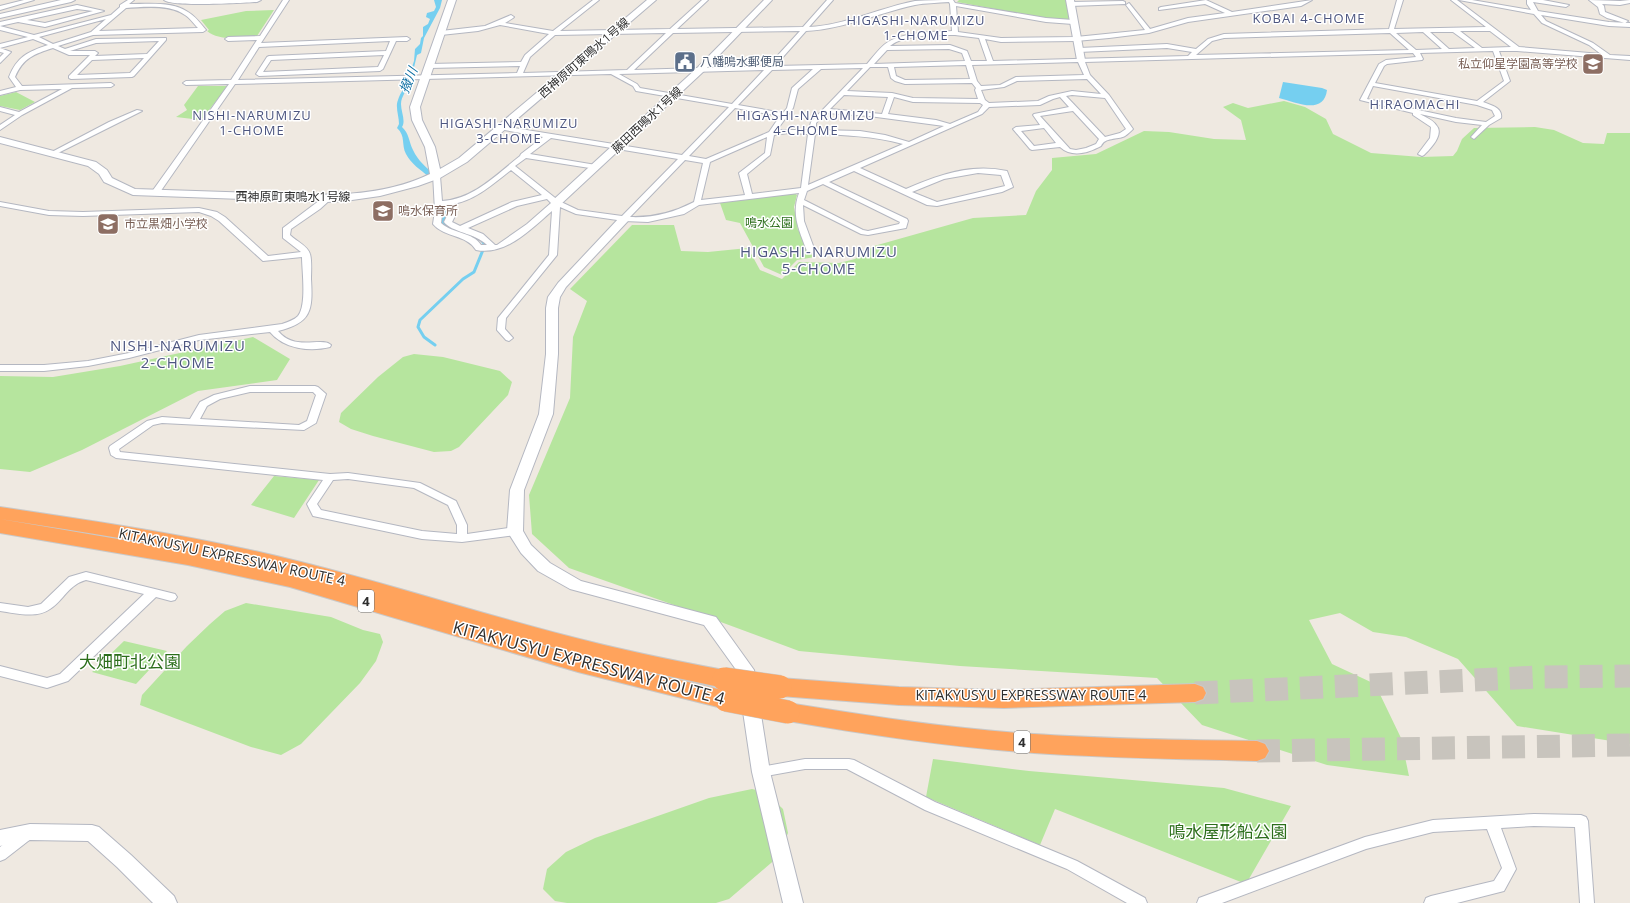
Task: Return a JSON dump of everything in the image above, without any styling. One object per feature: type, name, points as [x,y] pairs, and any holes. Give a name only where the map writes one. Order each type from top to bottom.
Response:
[{"type":"highway","name":"KITAKYUSYU EXPRESSWAY ROUTE 4","points":[[0,513],[198,546],[299,569],[587,650],[651,665],[725,689],[788,712],[869,726],[1001,741],[1118,747],[1257,751]]},
{"type":"highway","name":"KITAKYUSYU EXPRESSWAY ROUTE 4","points":[[0,526],[188,558],[290,580],[578,664],[725,689],[780,688],[899,696],[997,698],[1195,693]]},
{"type":"street","points":[[0,8],[31,0]]},
{"type":"street","points":[[0,16],[71,0]]},
{"type":"street","points":[[93,33],[130,0]]},
{"type":"street","points":[[168,0],[257,0]]},
{"type":"street","points":[[155,193],[233,82],[286,0]]},
{"type":"street","points":[[452,0],[429,66],[423,77],[416,107],[417,120],[430,147],[436,176],[439,204],[437,224],[442,230],[474,240],[479,248],[499,247],[530,226],[556,203]]},
{"type":"street","points":[[519,75],[527,56],[536,47],[596,0]]},
{"type":"street","name":"西神原町東鳴水1号線","points":[[0,140],[92,164],[103,172],[108,180],[133,192],[327,199],[359,197],[383,193],[401,189],[436,176],[463,160],[652,0]]},
{"type":"street","points":[[629,71],[705,0]]},
{"type":"street","name":"藤田西鳴水1号線","points":[[556,203],[700,70],[768,0]]},
{"type":"street","points":[[793,903],[761,772],[745,670],[710,621],[576,585],[544,567],[526,549],[516,531],[515,509],[517,490],[546,414],[552,354],[552,308],[554,297],[562,285],[624,219],[684,156],[735,106],[830,0]]},
{"type":"street","points":[[811,251],[798,212],[799,200],[804,190],[813,123],[890,43],[917,35],[955,33],[1001,40],[1076,39],[1149,31],[1188,20],[1301,4],[1309,0]]},
{"type":"street","points":[[1391,31],[1400,0]]},
{"type":"street","points":[[1454,0],[1517,49]]},
{"type":"street","points":[[1462,0],[1609,24],[1630,25]]},
{"type":"street","points":[[1566,5],[1531,0],[1530,4],[1544,22],[1592,44],[1608,56]]},
{"type":"street","points":[[441,33],[469,31],[502,24],[554,33],[823,28],[848,23],[884,11],[916,3],[951,1],[1046,20],[1073,22]]},
{"type":"street","points":[[951,1],[955,33]]},
{"type":"street","points":[[1594,1],[1620,3],[1630,1]]},
{"type":"street","points":[[1594,1],[1601,6],[1602,13],[1609,17],[1630,22]]},
{"type":"street","points":[[1074,109],[1053,111],[1036,115],[1069,150],[1077,152],[1099,146],[1099,142],[1102,139],[1122,135],[1130,129],[1107,96],[1088,77],[1083,69],[1076,39],[1071,2],[1126,4],[1149,31]]},
{"type":"street","points":[[1161,9],[1206,2],[1232,14]]},
{"type":"street","points":[[20,88],[14,83],[12,77],[18,65],[34,52],[93,33],[203,30],[191,17],[180,10],[122,6]]},
{"type":"street","points":[[0,24],[18,20],[77,7],[101,11],[45,25],[18,20]]},
{"type":"street","points":[[0,46],[32,36],[112,16]]},
{"type":"street","points":[[502,24],[511,17]]},
{"type":"street","points":[[0,28],[32,36],[52,46],[64,51],[69,53],[95,53],[71,77],[132,75],[164,39],[96,41],[64,51]]},
{"type":"street","points":[[1190,57],[1196,50],[1210,40],[1224,36],[1491,29]]},
{"type":"street","points":[[1424,30],[1448,51]]},
{"type":"street","points":[[1455,30],[1481,50]]},
{"type":"street","points":[[1391,31],[1420,59],[1386,62],[1381,65],[1363,100],[1456,120],[1487,124]]},
{"type":"street","points":[[981,37],[991,62]]},
{"type":"street","points":[[228,39],[261,38]]},
{"type":"street","points":[[257,45],[408,39]]},
{"type":"street","points":[[388,53],[269,58],[259,74],[380,69],[388,53],[394,40]]},
{"type":"street","points":[[510,166],[556,203],[576,212],[624,219],[648,220],[680,212],[697,203],[804,190],[980,113],[984,103],[978,90],[979,88],[974,81],[964,52],[959,48],[950,46],[885,48]]},
{"type":"street","points":[[1079,50],[1167,46],[1196,50]]},
{"type":"street","points":[[186,84],[629,71],[1517,49],[1630,58]]},
{"type":"street","points":[[0,50],[8,52],[0,61]]},
{"type":"street","points":[[1478,103],[1507,81],[1495,50]]},
{"type":"street","points":[[89,58],[148,56]]},
{"type":"street","points":[[429,66],[523,64]]},
{"type":"street","points":[[891,65],[893,77],[897,80],[905,82],[974,81]]},
{"type":"street","points":[[749,196],[743,173],[768,154],[771,133],[783,115],[790,108],[795,88],[820,67]]},
{"type":"street","points":[[310,81],[316,72]]},
{"type":"street","points":[[611,72],[634,84],[638,90],[783,115]]},
{"type":"street","points":[[92,85],[102,76]]},
{"type":"street","points":[[979,88],[1004,86],[1016,79],[1088,77]]},
{"type":"street","points":[[1372,84],[1478,103],[1493,108],[1498,113],[1499,117],[1487,124],[1474,137]]},
{"type":"street","points":[[0,94],[20,88],[111,85]]},
{"type":"street","points":[[0,128],[20,114],[72,86]]},
{"type":"street","points":[[843,92],[892,95],[913,100],[1029,104],[1040,103],[1051,97],[1061,95],[1084,94],[1107,96]]},
{"type":"street","points":[[884,116],[892,95]]},
{"type":"street","points":[[1061,95],[1102,139]]},
{"type":"street","points":[[0,109],[20,114]]},
{"type":"street","points":[[1408,110],[1434,126],[1436,132],[1434,138],[1422,154]]},
{"type":"street","points":[[52,154],[111,122],[139,111]]},
{"type":"street","points":[[825,111],[936,122],[952,126]]},
{"type":"street","points":[[1046,126],[1016,129],[1032,148],[1062,144]]},
{"type":"street","points":[[501,128],[684,156],[707,161],[771,133],[811,131],[866,134],[885,136],[910,144]]},
{"type":"street","points":[[439,204],[462,200],[480,191],[523,155],[550,135]]},
{"type":"street","points":[[523,155],[596,167]]},
{"type":"street","points":[[697,203],[707,161]]},
{"type":"street","points":[[854,168],[906,192],[930,203],[937,204],[1002,190],[1009,187],[1004,173],[992,171],[957,173],[935,178],[906,192]]},
{"type":"street","points":[[799,200],[861,232],[868,233],[903,226],[904,221],[822,181]]},
{"type":"street","points":[[461,228],[522,200],[548,197]]},
{"type":"street","points":[[0,368],[27,369],[67,367],[117,358],[212,335],[272,329],[289,324],[302,317],[307,307],[306,254],[302,247],[292,242],[286,236],[287,228],[317,208],[327,199]]},
{"type":"street","points":[[450,203],[452,214],[448,222],[450,225],[481,235],[489,241],[491,248]]},
{"type":"street","points":[[509,338],[501,330],[502,318],[553,255],[556,203]]},
{"type":"street","points":[[0,204],[48,213],[84,214],[199,210],[214,214],[222,219],[266,259],[306,254]]},
{"type":"street","points":[[272,329],[277,337],[288,343],[307,346],[326,345]]},
{"type":"street","points":[[194,421],[203,404],[217,397],[250,389],[315,389],[321,394],[311,423],[301,428],[162,420],[150,423],[114,448],[116,455],[330,477],[348,476],[416,485],[452,503],[462,525],[462,538]]},
{"type":"street","points":[[330,477],[312,504],[317,513],[422,535],[462,538],[516,531]]},
{"type":"street","points":[[0,607],[28,611],[45,607],[73,580],[86,576],[171,597]]},
{"type":"street","points":[[0,671],[47,683],[64,678],[153,593]]},
{"type":"street","points":[[761,772],[806,764],[849,764],[930,806],[1072,865],[1140,903]]},
{"type":"street","points":[[1204,903],[1365,843],[1433,826],[1534,820],[1580,821],[1587,903]]},
{"type":"street","points":[[1431,903],[1499,886],[1509,868],[1492,823]]},
{"type":"street","points":[[0,856],[30,832]]},
{"type":"street","points":[[0,838],[30,832],[92,833],[124,861],[166,903]]},
{"type":"green space","points":[[959,0],[1068,0],[1070,20],[1050,19],[957,2]]},
{"type":"green space","points":[[274,10],[257,36],[231,38],[218,37],[207,31],[209,30],[201,20],[246,11]]},
{"type":"green space","points":[[198,86],[228,86],[201,120],[176,117],[187,110],[184,105]]},
{"type":"green space","points":[[16,92],[35,102],[20,110],[0,106],[0,96]]},
{"type":"green space","points":[[1284,101],[1305,107],[1326,119],[1333,134],[1371,153],[1421,157],[1453,156],[1462,139],[1474,128],[1535,127],[1554,130],[1583,143],[1604,144],[1607,133],[1630,133],[1630,744],[1517,726],[1458,659],[1406,637],[1373,632],[1340,613],[1309,620],[1332,664],[1375,684],[1401,738],[1409,776],[1327,765],[1202,725],[1157,678],[960,666],[799,651],[569,568],[532,534],[529,495],[570,398],[573,337],[587,301],[570,289],[632,225],[674,225],[681,251],[708,252],[748,248],[760,270],[782,279],[799,262],[839,263],[855,259],[874,246],[973,218],[1026,215],[1036,191],[1052,170],[1052,158],[1096,154],[1144,131],[1169,132],[1214,139],[1246,140],[1241,120],[1223,107],[1233,103],[1248,108]]},
{"type":"green space","name":"鳴水公園","points":[[794,193],[797,195],[794,207],[798,230],[803,237],[808,250],[815,257],[797,260],[782,275],[764,267],[740,223],[726,220],[720,203]]},
{"type":"green space","points":[[253,337],[290,359],[277,380],[198,391],[82,450],[30,472],[0,469],[0,376],[53,377],[120,366]]},
{"type":"green space","points":[[414,354],[443,357],[500,371],[512,382],[508,395],[459,447],[451,451],[434,452],[373,436],[351,429],[339,422],[341,413],[378,377],[403,357]]},
{"type":"green space","points":[[274,476],[319,480],[294,518],[251,505]]},
{"type":"green space","points":[[246,603],[331,617],[363,630],[380,634],[383,642],[376,661],[360,683],[301,744],[281,755],[251,747],[140,705],[142,695],[187,646],[225,611]]},
{"type":"green space","name":"大畑町北公園","points":[[124,641],[167,651],[136,684],[92,672]]},
{"type":"green space","name":"鳴水屋形船公園","points":[[933,759],[1029,771],[1224,788],[1291,806],[1246,884],[1055,809],[1040,845],[926,797]]},
{"type":"green space","points":[[752,789],[765,792],[783,809],[788,833],[778,857],[729,899],[716,903],[567,903],[555,901],[543,889],[547,869],[566,852],[595,838],[709,798]]},
{"type":"water","name":"撥川","points":[[434,0],[442,0],[440,8],[424,38],[421,53],[417,55],[411,80],[408,82],[401,104],[403,119],[402,127],[406,132],[417,158],[435,175],[429,177],[413,164],[406,154],[402,134],[397,128],[399,124],[397,103],[406,82],[404,81],[410,73],[414,61],[415,49],[420,44],[423,36],[423,27],[428,24],[430,19],[426,17],[427,13],[434,11],[436,7]]},
{"type":"water","points":[[1283,82],[1322,88],[1327,90],[1325,98],[1320,103],[1308,105],[1279,98]]},
{"type":"waterway","points":[[445,206],[443,223],[452,229],[472,236]]},
{"type":"waterway","points":[[435,345],[424,337],[418,327],[420,320],[463,279],[474,272],[485,245],[480,238]]},
{"type":"tunnel","points":[[1195,693],[1539,677],[1630,676]]},
{"type":"tunnel","points":[[1257,751],[1630,745]]},
{"type":"place","name":"八幡鳴水郵便局","points":[[685,62]]},
{"type":"place","name":"私立仰星学園高等学校","points":[[1593,64]]},
{"type":"place","name":"鳴水保育所","points":[[383,211]]},
{"type":"place","name":"市立黒畑小学校","points":[[108,224]]},
{"type":"district","name":"KOBAI 4-CHOME","points":[[1309,18]]},
{"type":"district","name":"HIGASHI-NARUMIZU 1-CHOME","points":[[916,28]]},
{"type":"district","name":"HIRAOMACHI","points":[[1415,104]]},
{"type":"district","name":"NISHI-NARUMIZU 1-CHOME","points":[[252,122]]},
{"type":"district","name":"HIGASHI-NARUMIZU 4-CHOME","points":[[806,122]]},
{"type":"district","name":"HIGASHI-NARUMIZU 3-CHOME","points":[[509,130]]},
{"type":"district","name":"HIGASHI-NARUMIZU 5-CHOME","points":[[819,260]]},
{"type":"district","name":"NISHI-NARUMIZU 2-CHOME","points":[[178,354]]}]
